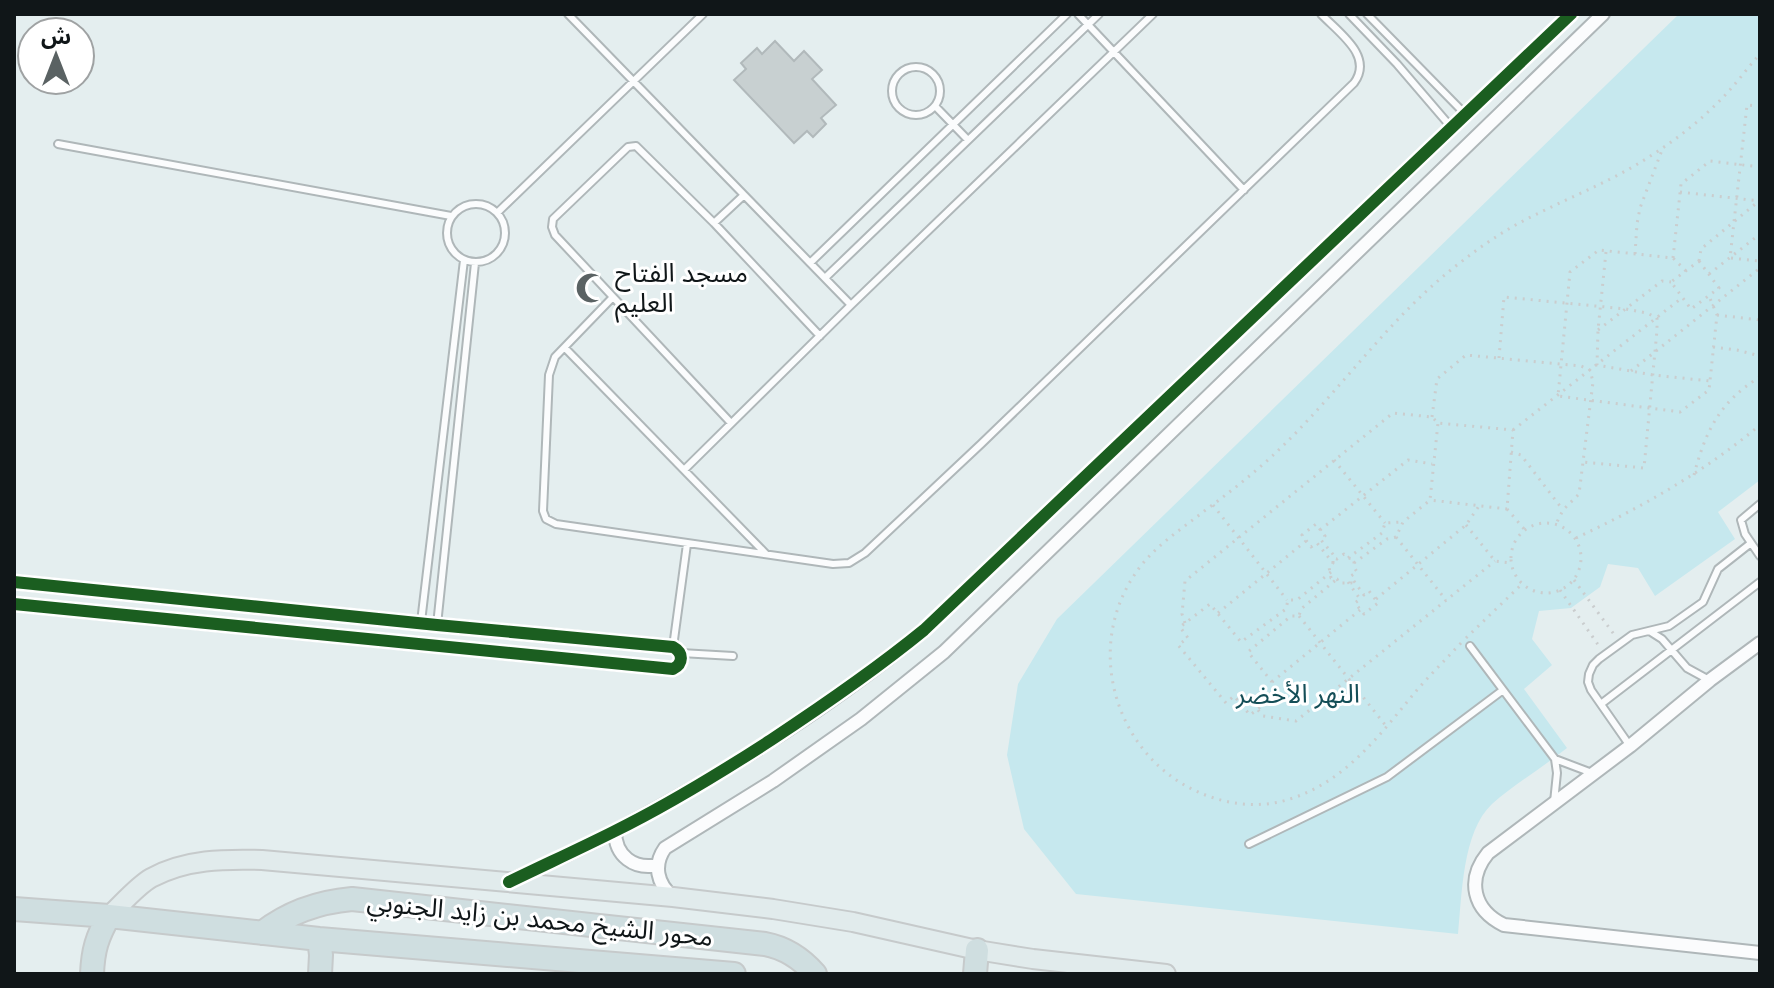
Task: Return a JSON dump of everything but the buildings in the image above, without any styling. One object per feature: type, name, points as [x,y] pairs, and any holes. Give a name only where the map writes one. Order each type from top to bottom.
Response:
[{"type":"highway","name":"محور الشيخ محمد بن زايد الجنوبي","points":[[262,933],[300,910],[352,899],[765,944],[796,956],[815,974]]},
{"type":"highway","name":"محور الشيخ محمد بن زايد الجنوبي","points":[[14,909],[319,939],[734,974]]},
{"type":"highway","points":[[92,974],[92,951],[109,916]]},
{"type":"highway","points":[[319,939],[320,974]]},
{"type":"highway","points":[[975,974],[977,950]]},
{"type":"main road","points":[[109,916],[150,879],[191,862],[262,860],[773,909],[853,922],[977,950],[1166,974]]},
{"type":"street","points":[[509,882],[682,795],[883,664],[924,630],[1571,14]]},
{"type":"street","points":[[673,897],[661,883],[658,865],[665,848],[773,781],[861,719],[944,652],[1603,14]]},
{"type":"street","points":[[14,582],[676,650],[680,663],[673,669],[14,604]]},
{"type":"street","points":[[209,623],[211,602]]},
{"type":"street","points":[[1760,643],[1488,853],[1477,872],[1476,894],[1486,913],[1494,920],[1515,927],[1760,953]]},
{"type":"street","points":[[615,831],[617,847],[627,860],[642,866],[658,865]]},
{"type":"lane","points":[[568,14],[851,305]]},
{"type":"lane","points":[[498,212],[703,14]]},
{"type":"lane","points":[[810,263],[1067,14]]},
{"type":"lane","points":[[1078,14],[1244,190]]},
{"type":"lane","points":[[825,278],[1099,14]]},
{"type":"lane","points":[[684,470],[1153,14]]},
{"type":"lane","points":[[613,297],[555,357],[549,375],[543,511],[546,519],[556,524],[768,556],[849,563],[865,553],[1354,83],[1359,76],[1361,62],[1356,50],[1321,14]]},
{"type":"lane","points":[[1349,14],[1453,129]]},
{"type":"lane","points":[[1367,14],[1466,115]]},
{"type":"lane","points":[[915,67],[934,75],[940,85],[940,96],[935,106],[926,113],[914,115],[903,111],[894,101],[892,89],[897,77],[915,67]]},
{"type":"lane","points":[[935,106],[968,140]]},
{"type":"lane","points":[[58,144],[451,216]]},
{"type":"lane","points":[[731,423],[555,235],[553,219],[628,147],[636,146],[714,223],[820,336]]},
{"type":"lane","points":[[714,223],[744,195]]},
{"type":"lane","points":[[474,203],[487,205],[498,212],[505,224],[506,238],[500,251],[489,260],[475,263],[454,253],[448,241],[447,228],[451,216],[461,207],[474,203]]},
{"type":"lane","points":[[421,623],[464,260]]},
{"type":"lane","points":[[437,625],[475,263]]},
{"type":"lane","points":[[565,348],[768,556]]},
{"type":"lane","points":[[1760,504],[1741,520],[1745,534],[1760,556]]},
{"type":"lane","points":[[1630,746],[1591,690],[1588,682],[1593,665],[1632,635],[1669,626],[1703,602],[1718,569],[1751,543]]},
{"type":"lane","points":[[687,544],[676,650],[733,656]]},
{"type":"lane","points":[[1601,704],[1760,582]]},
{"type":"lane","points":[[1648,631],[1662,639],[1687,668],[1710,680]]},
{"type":"lane","points":[[1470,646],[1555,759],[1554,804]]},
{"type":"lane","points":[[1249,844],[1387,777],[1503,690]]},
{"type":"lane","points":[[1555,759],[1593,774]]},
{"type":"path","points":[[1522,584],[1444,660],[1359,757],[1329,780],[1291,799],[1263,804],[1233,803],[1189,788],[1161,769],[1137,743],[1120,712],[1112,685],[1111,639],[1119,605],[1135,574],[1154,551],[1246,479],[1291,437],[1337,389],[1397,318],[1460,262],[1511,228],[1662,149],[1714,106],[1760,54]]},
{"type":"path","points":[[1730,258],[1747,105],[1760,106]]},
{"type":"path","points":[[1635,254],[1640,208],[1662,149]]},
{"type":"path","points":[[1673,258],[1681,184],[1710,161],[1760,167]]},
{"type":"path","points":[[1680,192],[1760,201]]},
{"type":"path","points":[[1598,330],[1662,281],[1671,282],[1699,261],[1701,249],[1760,201]]},
{"type":"path","points":[[1709,274],[1760,234]]},
{"type":"path","points":[[1558,396],[1570,272],[1599,250],[1673,258],[1686,271]]},
{"type":"path","points":[[1597,365],[1607,251]]},
{"type":"path","points":[[1730,258],[1760,261]]},
{"type":"path","points":[[1671,282],[1691,309],[1709,296],[1719,288],[1699,261]]},
{"type":"path","points":[[1631,371],[1760,268]]},
{"type":"path","points":[[1558,396],[1680,412],[1709,390],[1717,315],[1709,296]]},
{"type":"path","points":[[1499,358],[1504,297],[1626,309],[1657,318]]},
{"type":"path","points":[[1185,623],[1182,614],[1185,581],[1393,413],[1432,417],[1438,423],[1513,430],[1683,297]]},
{"type":"path","points":[[1717,315],[1760,320]]},
{"type":"path","points":[[1583,462],[1644,468],[1657,318]]},
{"type":"path","points":[[1713,347],[1760,356]]},
{"type":"path","points":[[1432,417],[1437,379],[1466,355],[1581,366],[1590,370]]},
{"type":"path","points":[[1597,365],[1710,381]]},
{"type":"path","points":[[1556,524],[1563,510],[1579,494],[1593,382],[1590,370]]},
{"type":"path","points":[[1694,475],[1705,439],[1717,417],[1735,396],[1760,377]]},
{"type":"path","points":[[1396,537],[1403,522],[1430,500],[1438,423]]},
{"type":"path","points":[[1576,539],[1694,475],[1760,425]]},
{"type":"path","points":[[1507,509],[1513,430]]},
{"type":"path","points":[[1511,452],[1521,455],[1563,510]]},
{"type":"path","points":[[1334,460],[1385,523]]},
{"type":"path","points":[[1320,530],[1408,460],[1434,464]]},
{"type":"path","points":[[1430,500],[1507,509],[1525,530]]},
{"type":"path","points":[[1213,505],[1288,600]]},
{"type":"path","points":[[1376,599],[1466,525],[1479,506]]},
{"type":"path","points":[[1385,523],[1403,522]]},
{"type":"path","points":[[1348,558],[1382,533],[1385,523]]},
{"type":"path","points":[[1540,523],[1556,524],[1576,539],[1581,564],[1574,580],[1560,590],[1544,593],[1529,588],[1517,578],[1511,563],[1512,548],[1525,530],[1540,523]]},
{"type":"path","points":[[1333,563],[1317,543],[1311,547],[1302,535],[1316,524],[1325,536],[1321,540],[1337,559]]},
{"type":"path","points":[[1466,525],[1495,561],[1511,563]]},
{"type":"path","points":[[1354,563],[1387,539],[1396,537]]},
{"type":"path","points":[[1396,537],[1446,600]]},
{"type":"path","points":[[1218,613],[1306,541]]},
{"type":"path","points":[[1344,554],[1354,559],[1357,572],[1351,576],[1351,583],[1339,583],[1331,578],[1329,567],[1333,558],[1344,554]]},
{"type":"path","points":[[1258,710],[1263,716],[1296,721],[1495,561]]},
{"type":"path","points":[[1288,600],[1297,600],[1331,572]]},
{"type":"path","points":[[1348,582],[1360,599],[1355,603],[1364,614],[1378,603],[1369,591],[1364,595],[1351,576]]},
{"type":"path","points":[[1299,616],[1301,609],[1337,579]]},
{"type":"path","points":[[1574,580],[1620,643]]},
{"type":"path","points":[[1560,590],[1605,654]]},
{"type":"path","points":[[1288,600],[1286,609],[1241,642],[1210,604],[1180,627],[1188,638],[1178,645],[1226,703],[1234,696],[1250,715],[1280,692],[1248,652],[1291,616],[1299,616]]},
{"type":"path","points":[[1272,682],[1360,610]]},
{"type":"path","points":[[1299,616],[1387,726]]},
{"type":"green space","name":"النهر الأخضر","points":[[1679,14],[1760,14],[1760,480],[1718,512],[1735,539],[1655,596],[1638,568],[1608,564],[1600,587],[1571,608],[1539,611],[1532,639],[1552,665],[1524,689],[1567,748],[1492,804],[1482,816],[1465,865],[1458,934],[1076,894],[1024,829],[1007,755],[1018,684],[1057,619]]},
{"type":"cycle path","points":[[509,882],[674,800],[830,700],[924,630],[1571,14]]},
{"type":"cycle path","points":[[14,582],[673,647],[681,658],[673,669],[14,604]]},
{"type":"place","name":"مسجد الفتاح العليم","points":[[591,288]]}]
